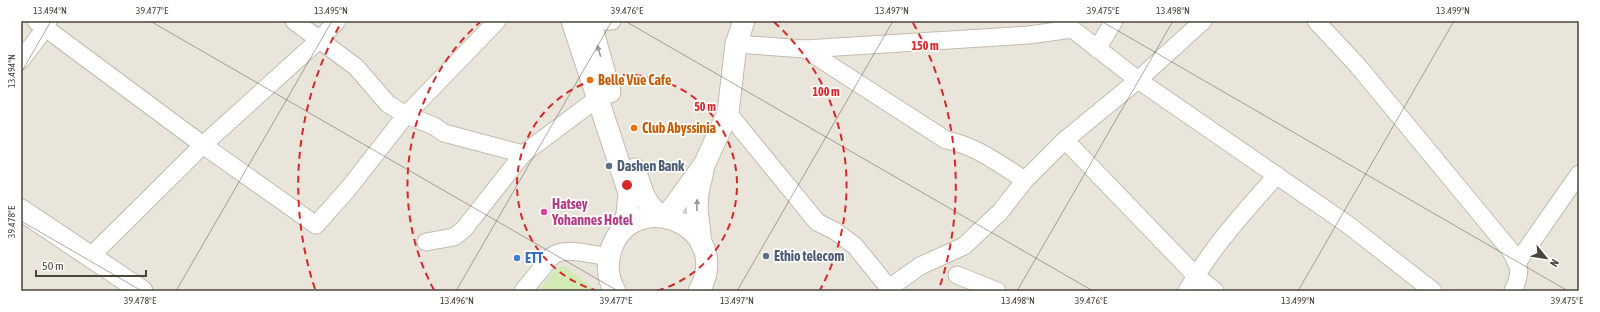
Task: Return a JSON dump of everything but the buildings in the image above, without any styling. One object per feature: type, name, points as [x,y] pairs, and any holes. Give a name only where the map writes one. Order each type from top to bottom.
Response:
[{"type":"street","points":[[294,21],[356,67],[388,104],[406,114],[434,126],[444,133],[523,154]]},
{"type":"street","points":[[91,256],[203,145],[320,39],[337,21]]},
{"type":"street","points":[[21,60],[43,23],[203,145],[316,225],[348,189],[406,114],[497,21]]},
{"type":"street","points":[[612,21],[584,24],[629,193],[629,204],[623,230],[612,247],[609,257],[610,278],[615,291]]},
{"type":"street","points":[[663,217],[704,164],[728,113],[736,44],[744,21]]},
{"type":"street","points":[[1097,49],[1114,21]]},
{"type":"street","points":[[728,113],[817,222],[835,231],[855,246],[888,290],[920,266],[964,246],[1000,212],[1025,180],[1065,140],[1138,80],[1203,21]]},
{"type":"street","points":[[1316,21],[1358,66],[1510,250],[1517,263],[1519,277],[1513,291]]},
{"type":"street","points":[[736,44],[805,49],[1029,35],[1065,23],[1138,80],[1347,224],[1433,291]]},
{"type":"street","points":[[805,49],[946,140],[962,143],[986,154],[1025,180]]},
{"type":"street","points":[[426,242],[454,237],[464,229],[523,154],[604,95]]},
{"type":"street","points":[[604,95],[646,201],[650,208],[663,217]]},
{"type":"street","points":[[1065,140],[1196,276],[1215,291]]},
{"type":"street","points":[[699,291],[706,274],[697,209],[698,192],[704,164]]},
{"type":"street","points":[[1517,263],[1579,174]]},
{"type":"street","points":[[1187,291],[1226,232],[1277,175]]},
{"type":"street","points":[[21,210],[142,291]]},
{"type":"street","points":[[623,230],[640,219],[650,217],[663,217],[680,222],[689,227],[703,248],[714,291]]},
{"type":"street","points":[[523,291],[557,252],[565,251],[609,257]]},
{"type":"street","points":[[957,275],[997,291]]},
{"type":"shaded area","points":[[21,21],[1579,21],[1579,291],[21,291]]},
{"type":"green space","points":[[564,266],[597,291],[538,291],[555,270]]},
{"type":"place","name":"Belle Vue Cafe","points":[[590,80]]},
{"type":"place","name":"Club Abyssinia","points":[[634,128]]},
{"type":"place","name":"Dashen Bank","points":[[609,166]]},
{"type":"place","name":"Hatsey Yohannes Hotel","points":[[544,212]]},
{"type":"place","name":"Ethio telecom","points":[[766,256]]},
{"type":"place","name":"ETT","points":[[517,258]]}]
